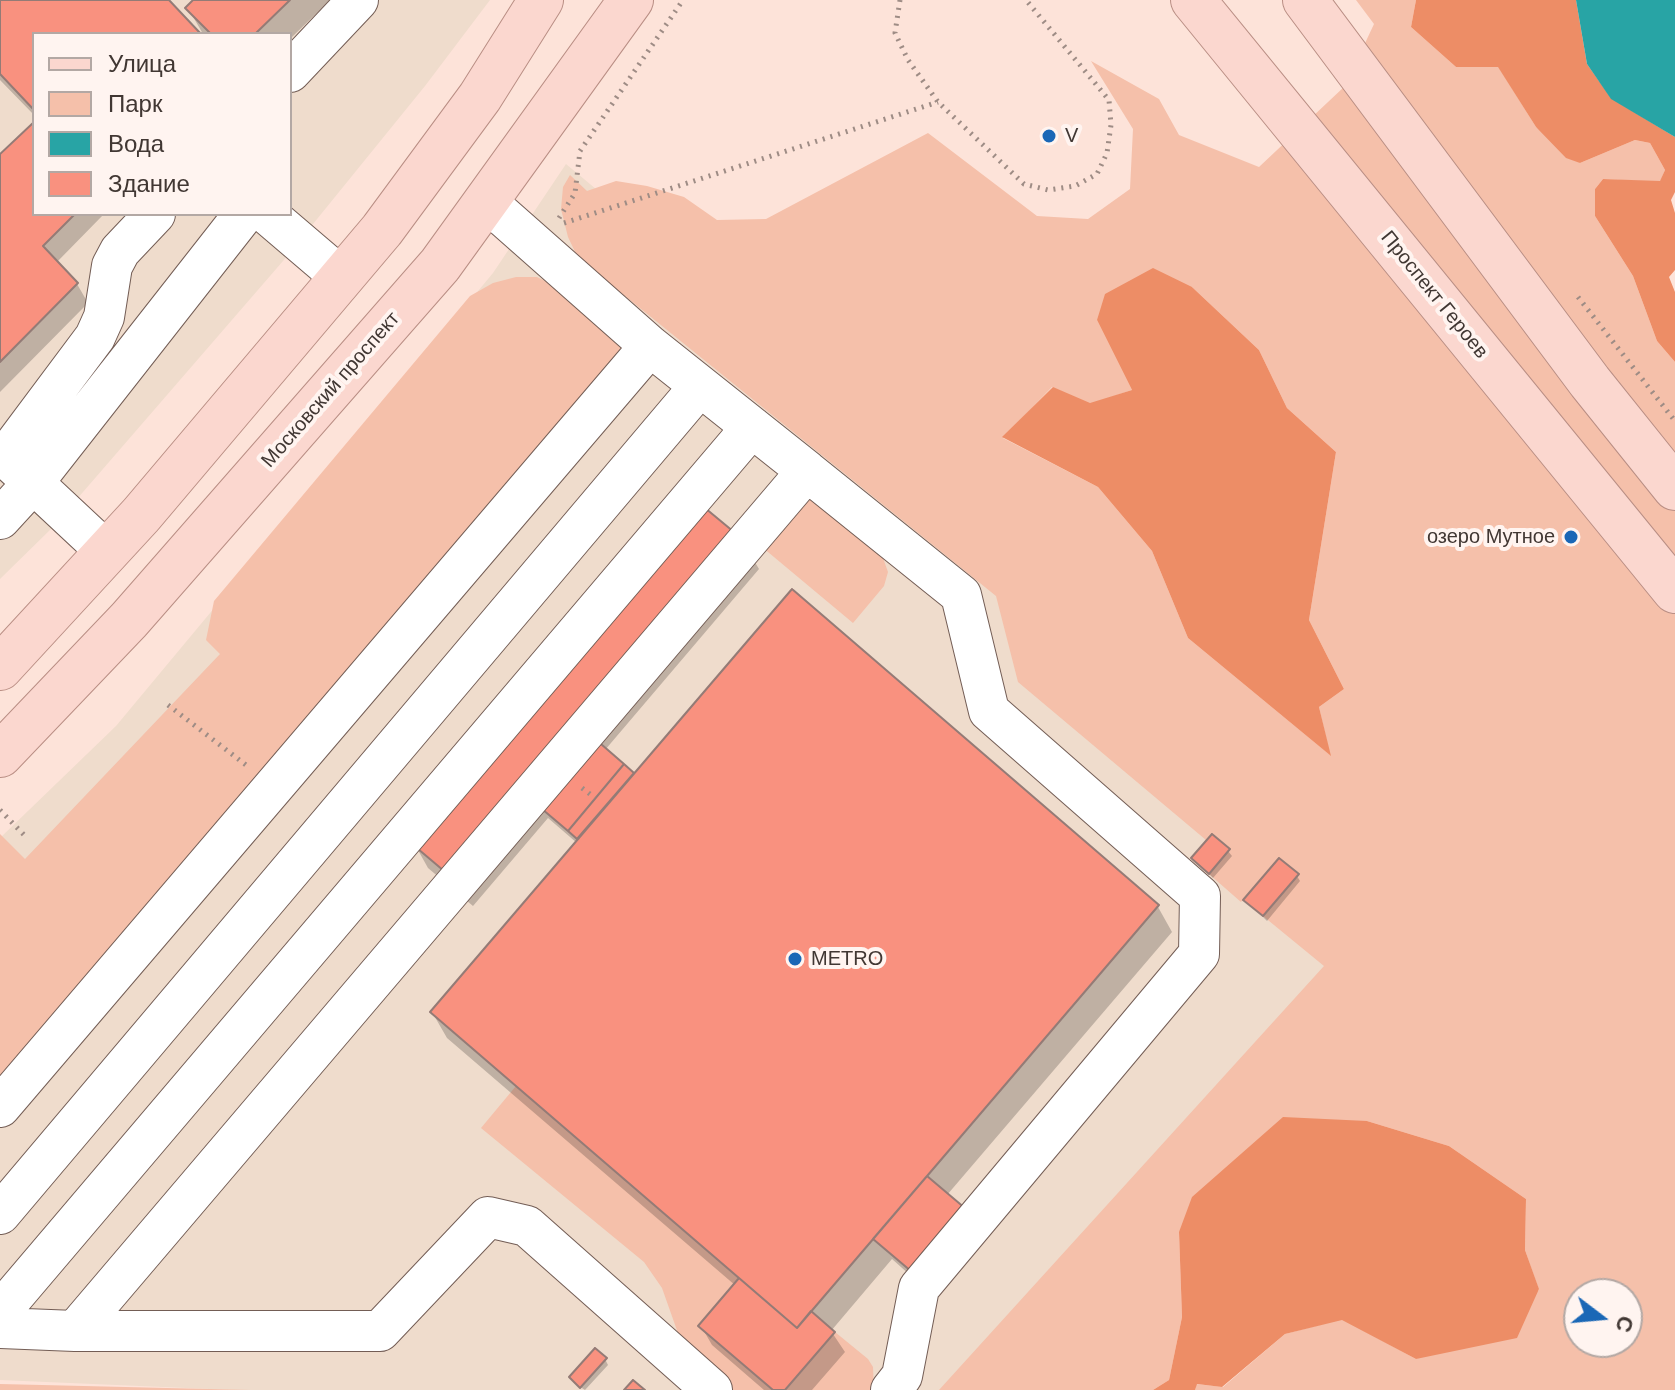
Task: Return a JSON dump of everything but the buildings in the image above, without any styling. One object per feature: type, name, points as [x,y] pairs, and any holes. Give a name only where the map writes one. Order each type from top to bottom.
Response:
[{"type":"main road","points":[[0,668],[107,552],[382,230],[480,97],[541,0]]},
{"type":"main road","name":"Московский проспект","points":[[0,755],[129,620],[440,265],[631,0]]},
{"type":"main road","name":"Проспект Героев","points":[[1193,0],[1675,591]]},
{"type":"main road","points":[[1305,0],[1590,382],[1675,488]]},
{"type":"lane","points":[[292,70],[358,0]]},
{"type":"lane","points":[[487,202],[650,346],[961,595],[989,711],[1200,896],[1199,954],[919,1288],[902,1376],[891,1390]]},
{"type":"lane","points":[[0,519],[13,463],[95,337],[104,317],[112,266],[120,251],[153,216]]},
{"type":"lane","points":[[13,463],[242,216]]},
{"type":"lane","points":[[269,216],[342,278]]},
{"type":"lane","points":[[0,1107],[650,346]]},
{"type":"lane","points":[[0,1214],[700,386]]},
{"type":"lane","points":[[0,1312],[752,427]]},
{"type":"lane","points":[[13,463],[107,552]]},
{"type":"lane","points":[[75,1331],[807,471]]},
{"type":"lane","points":[[0,1328],[75,1331],[380,1331],[488,1217],[527,1226],[712,1390]]},
{"type":"path","points":[[683,0],[580,151],[575,193],[552,227],[938,102]]},
{"type":"path","points":[[900,0],[895,33],[908,60],[938,102],[1024,184],[1048,190],[1075,186],[1097,174],[1107,153],[1111,125],[1109,100],[1026,0]]},
{"type":"path","points":[[0,810],[27,838]]},
{"type":"shaded area","points":[[0,0],[490,0],[425,86],[283,261],[51,529],[0,579]]},
{"type":"shaded area","points":[[1416,0],[1576,0],[1587,64],[1611,98],[1675,137],[1675,192],[1671,200],[1675,213],[1675,270],[1669,277],[1675,292],[1675,362],[1657,341],[1633,276],[1595,216],[1595,189],[1603,179],[1660,181],[1665,170],[1650,143],[1635,140],[1580,163],[1566,158],[1536,127],[1498,67],[1456,67],[1411,27]]},
{"type":"shaded area","points":[[566,164],[1412,870],[947,1390],[233,1390],[0,1380],[0,838],[116,726],[493,273]]},
{"type":"shaded area","points":[[1153,268],[1192,287],[1259,350],[1287,408],[1336,452],[1309,620],[1344,689],[1319,707],[1331,756],[1188,638],[1152,551],[1098,487],[1002,437],[1053,387],[1090,403],[1132,390],[1097,320],[1105,294]]},
{"type":"shaded area","points":[[1283,1117],[1367,1121],[1449,1146],[1526,1199],[1525,1250],[1539,1289],[1517,1338],[1416,1359],[1342,1320],[1285,1334],[1222,1387],[1197,1384],[1195,1390],[1153,1390],[1169,1380],[1182,1317],[1179,1232],[1192,1197]]},
{"type":"green space","points":[[1356,0],[1416,0],[1411,27],[1456,67],[1498,66],[1536,127],[1580,163],[1635,140],[1650,143],[1665,170],[1660,182],[1603,179],[1595,189],[1595,216],[1633,276],[1657,341],[1675,362],[1675,1390],[1195,1390],[1196,1384],[1223,1387],[1285,1334],[1342,1319],[1416,1359],[1539,1290],[1525,1250],[1526,1199],[1449,1146],[1367,1121],[1179,1232],[1182,1317],[1169,1380],[1153,1390],[939,1390],[1324,966],[1263,916],[1298,874],[1279,858],[1241,902],[1209,874],[1230,849],[1212,834],[1206,840],[1018,682],[996,596],[578,258],[568,237],[561,209],[563,187],[570,175],[587,191],[616,181],[684,197],[717,220],[766,219],[928,133],[1037,216],[1088,219],[1130,189],[1133,129],[1091,61],[1159,99],[1179,135],[1259,167],[1345,86],[1374,24]],"holes":[[[1192,287],[1259,350],[1287,408],[1336,452],[1309,620],[1344,689],[1319,707],[1330,755],[1188,638],[1152,551],[1098,487],[1003,438],[1052,387],[1090,404],[1132,390],[1097,320]]]},
{"type":"green space","points":[[516,277],[537,277],[553,285],[631,346],[0,1092],[0,834],[25,859],[220,654],[206,640],[214,601],[470,296],[493,283]]},
{"type":"green space","points":[[809,492],[876,547],[888,572],[884,586],[853,623],[762,547]]},
{"type":"green space","points":[[516,1086],[739,1278],[773,1390],[728,1390],[685,1353],[662,1288],[644,1262],[481,1128]]},
{"type":"green space","points":[[835,1332],[868,1359],[873,1367],[874,1390],[785,1390]]},
{"type":"green space","points":[[0,1384],[251,1390],[0,1390]]},
{"type":"water","points":[[1576,0],[1675,0],[1675,137],[1611,99],[1587,64]]},
{"type":"place","name":"V","points":[[1049,136]]},
{"type":"place","name":"озеро Мутное","points":[[1571,537]]},
{"type":"place","name":"METRO","points":[[795,959]]}]
